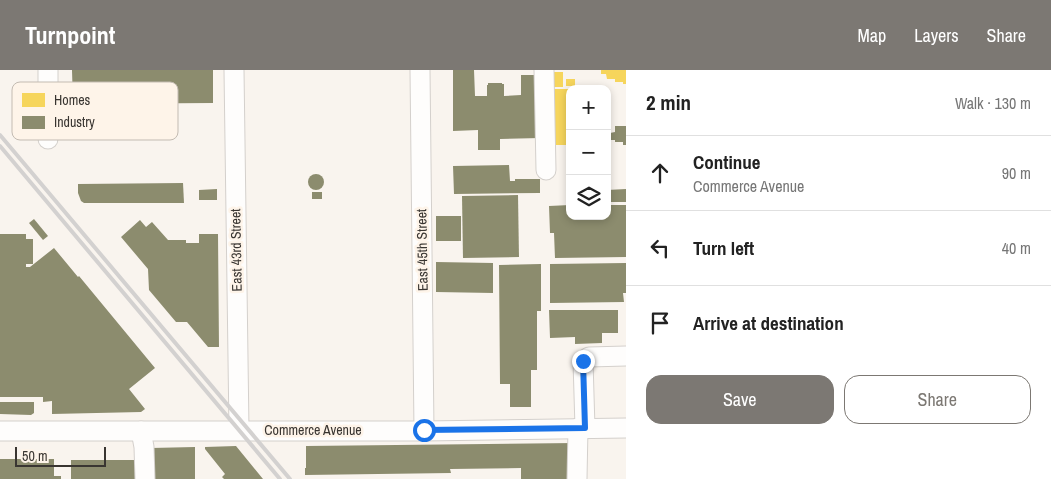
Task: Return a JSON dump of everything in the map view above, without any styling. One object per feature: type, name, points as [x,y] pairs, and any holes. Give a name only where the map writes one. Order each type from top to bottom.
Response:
[{"type":"street","name":"East 43rd Street","points":[[234,70],[239,430]]},
{"type":"street","name":"East 45th Street","points":[[420,70],[424,430]]},
{"type":"street","points":[[544,70],[546,170]]},
{"type":"street","points":[[577,479],[583,361],[589,357],[626,356]]},
{"type":"street","name":"Commerce Avenue","points":[[0,431],[626,428]]},
{"type":"street","points":[[141,431],[144,447],[145,479]]},
{"type":"building: Homes","points":[[601,70],[626,70],[626,84],[615,82],[615,79],[607,79],[606,74],[601,74]]},
{"type":"building: Homes","points":[[551,72],[563,72],[563,87],[551,87]]},
{"type":"building: Homes","points":[[566,79],[575,79],[575,85],[566,85]]},
{"type":"building: Homes","points":[[554,89],[566,89],[566,145],[555,145]]},
{"type":"building: Industry","points":[[72,70],[213,70],[213,103],[178,103],[178,82],[72,82]]},
{"type":"building: Industry","points":[[453,70],[474,70],[475,96],[487,96],[488,83],[504,84],[504,96],[521,95],[521,75],[539,75],[540,138],[500,139],[500,150],[478,150],[478,130],[453,131]]},
{"type":"building: Industry","points":[[615,126],[626,126],[626,145],[623,145],[623,142],[611,140],[611,133],[615,132]]},
{"type":"building: Industry","points":[[509,165],[510,181],[515,181],[515,179],[540,179],[540,193],[454,194],[453,166]]},
{"type":"building: Industry","points":[[316,174],[322,176],[324,182],[322,188],[316,190],[310,188],[308,182],[310,176]]},
{"type":"building: Industry","points":[[183,183],[184,203],[84,203],[81,201],[78,193],[78,184]]},
{"type":"building: Industry","points":[[217,189],[217,200],[199,200],[199,190]]},
{"type":"building: Industry","points":[[626,189],[626,202],[611,202],[611,190]]},
{"type":"building: Industry","points":[[312,192],[322,192],[322,199],[312,199]]},
{"type":"building: Industry","points":[[518,195],[519,257],[463,258],[462,196]]},
{"type":"building: Industry","points":[[566,205],[566,220],[611,220],[611,205],[626,205],[626,257],[555,258],[554,233],[550,233],[549,206]]},
{"type":"building: Industry","points":[[436,216],[461,216],[461,241],[436,241]]},
{"type":"building: Industry","points":[[34,219],[48,236],[43,240],[29,223]]},
{"type":"building: Industry","points":[[140,220],[146,227],[152,222],[168,240],[186,240],[186,243],[199,243],[199,234],[218,234],[219,347],[208,347],[187,322],[176,322],[149,290],[148,269],[121,237]]},
{"type":"building: Industry","points":[[0,234],[26,234],[26,239],[33,239],[33,264],[26,264],[26,267],[30,267],[54,248],[79,276],[155,368],[129,389],[145,409],[141,412],[52,414],[52,401],[43,402],[43,397],[0,397]]},
{"type":"building: Industry","points":[[436,262],[493,263],[493,293],[436,292]]},
{"type":"building: Industry","points":[[626,263],[626,293],[623,293],[624,302],[550,303],[550,264]]},
{"type":"building: Industry","points":[[541,264],[541,311],[537,311],[537,370],[531,370],[531,407],[510,407],[510,384],[500,384],[499,265]]},
{"type":"building: Industry","points":[[549,310],[618,310],[618,333],[602,333],[602,343],[575,344],[575,337],[550,338]]},
{"type":"building: Industry","points":[[0,402],[34,402],[34,413],[31,415],[0,414]]},
{"type":"building: Industry","points":[[575,443],[576,479],[521,479],[521,468],[450,469],[451,473],[305,475],[306,446]]},
{"type":"building: Industry","points":[[236,446],[263,479],[224,479],[222,477],[225,474],[205,449],[205,447]]},
{"type":"building: Industry","points":[[195,447],[195,479],[151,479],[151,448]]},
{"type":"building: Industry","points":[[0,459],[54,459],[54,476],[61,476],[61,479],[0,479]]},
{"type":"building: Industry","points":[[71,460],[139,460],[139,479],[71,479]]},
{"type":"railway","points":[[0,135],[290,479]]},
{"type":"railway","points":[[0,146],[280,479]]},
{"type":"route","points":[[424,430],[585,428],[583,361]]}]
